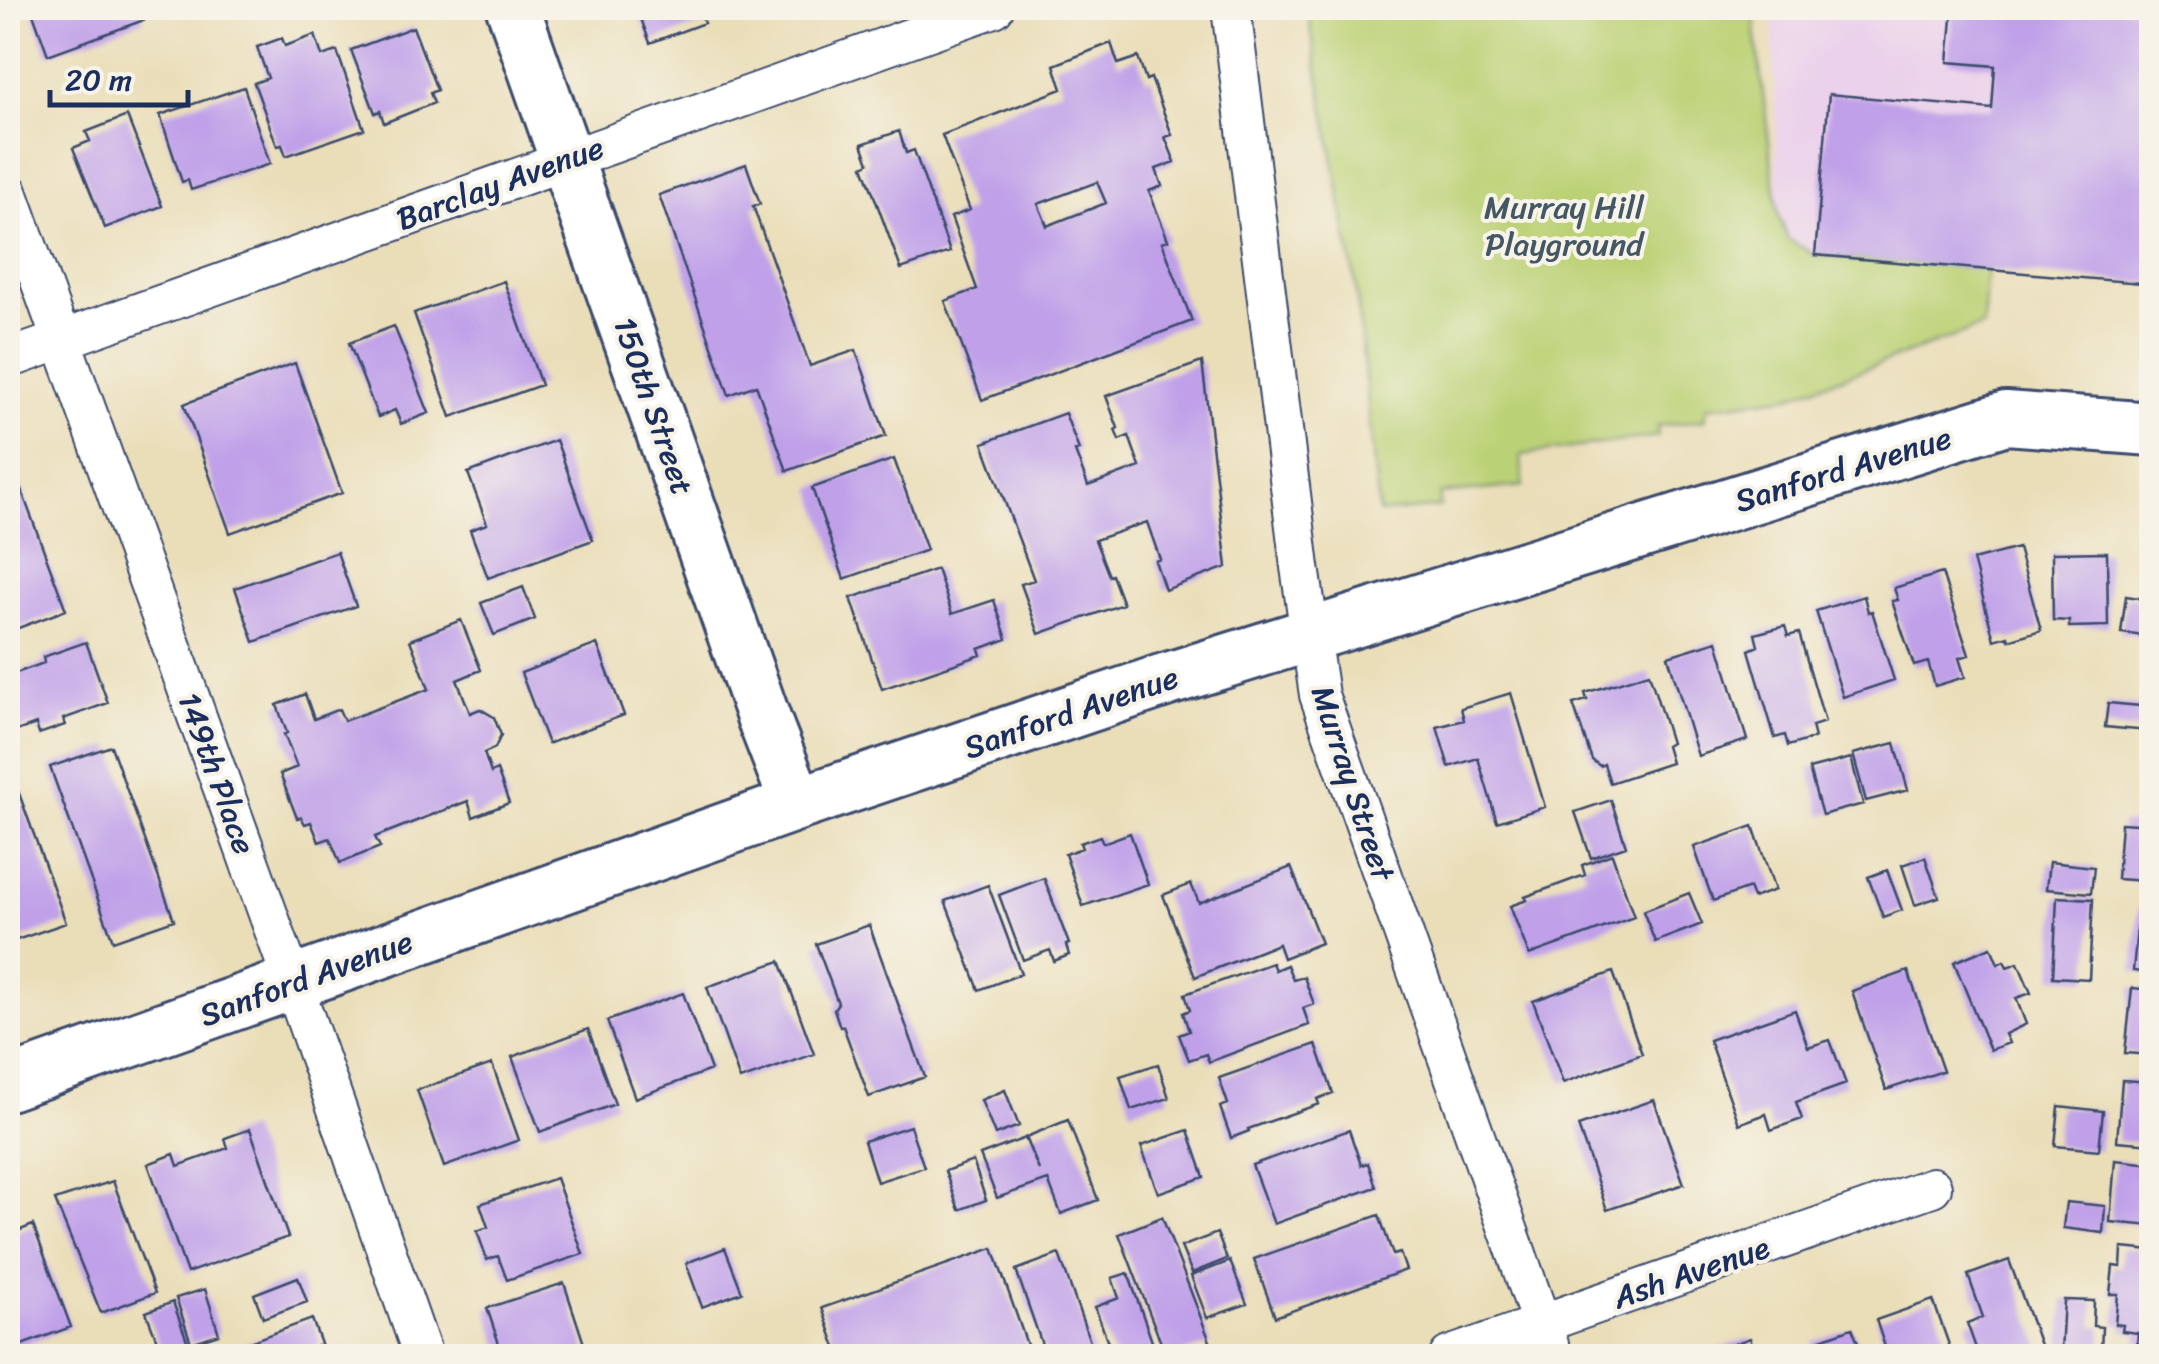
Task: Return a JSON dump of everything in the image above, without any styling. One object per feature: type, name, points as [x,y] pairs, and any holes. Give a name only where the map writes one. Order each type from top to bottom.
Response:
[{"type":"street","name":"150th Street","points":[[514,8],[797,804]]},
{"type":"street","name":"Barclay Avenue","points":[[8,359],[994,8]]},
{"type":"street","name":"Murray Street","points":[[1231,8],[1319,695],[1547,1340]]},
{"type":"street","name":"149th Place","points":[[8,192],[423,1356]]},
{"type":"street","name":"Sanford Avenue","points":[[8,1084],[797,804],[1168,679],[2006,418],[2152,429]]},
{"type":"street","name":"Ash Avenue","points":[[1449,1356],[1547,1340],[1932,1188]]},
{"type":"shaded area","points":[[1772,8],[1953,8],[1948,61],[1995,66],[1992,109],[1829,94],[1815,255],[1788,239],[1778,214]]},
{"type":"green space","name":"Murray Hill Playground","points":[[1307,8],[1755,8],[1778,214],[1788,239],[1815,255],[1987,269],[1983,326],[1790,396],[1707,407],[1704,420],[1657,426],[1658,436],[1521,455],[1523,486],[1440,494],[1440,507],[1379,513],[1356,287]]},
{"type":"building","points":[[31,8],[139,8],[144,20],[48,55]]},
{"type":"building","points":[[637,8],[698,8],[704,23],[650,43]]},
{"type":"building","points":[[1953,8],[2152,8],[2152,284],[1815,255],[1829,94],[1992,109],[1995,66],[1948,62]]},
{"type":"building","points":[[413,27],[437,90],[430,93],[434,103],[384,123],[380,111],[375,113],[351,50]]},
{"type":"building","points":[[315,35],[322,56],[337,51],[364,129],[286,156],[282,145],[277,146],[254,83],[268,78],[257,47],[282,38],[285,46]]},
{"type":"building","points":[[1111,43],[1118,64],[1138,57],[1146,80],[1151,78],[1172,135],[1165,137],[1175,162],[1156,169],[1162,186],[1149,191],[1168,240],[1162,242],[1192,321],[982,400],[945,301],[977,289],[951,217],[970,210],[942,135],[1062,89],[1054,65]],"holes":[[[1097,182],[1106,203],[1047,226],[1038,204]]]},
{"type":"building","points":[[244,87],[270,164],[191,190],[188,180],[182,182],[160,115]]},
{"type":"building","points":[[127,116],[162,206],[105,228],[73,148],[90,141],[86,132]]},
{"type":"building","points":[[899,131],[906,153],[914,150],[950,252],[901,269],[863,166],[869,163],[862,144]]},
{"type":"building","points":[[746,164],[760,204],[753,206],[810,366],[856,350],[886,436],[787,471],[756,385],[729,395],[659,195]]},
{"type":"building","points":[[504,281],[541,385],[451,417],[414,313]]},
{"type":"building","points":[[394,326],[429,413],[401,424],[395,410],[378,417],[349,343]]},
{"type":"building","points":[[1202,362],[1227,567],[1165,590],[1155,561],[1160,559],[1147,522],[1095,540],[1123,604],[1039,634],[1021,584],[1034,580],[983,443],[1065,413],[1088,486],[1140,467],[1129,436],[1119,440],[1106,396]]},
{"type":"building","points":[[295,363],[342,493],[230,533],[184,404]]},
{"type":"building","points":[[556,440],[593,540],[488,578],[470,530],[487,524],[468,473]]},
{"type":"building","points":[[8,454],[66,610],[8,632]]},
{"type":"building","points":[[894,459],[927,550],[844,579],[812,488]]},
{"type":"building","points":[[2018,548],[2041,630],[2009,640],[2008,636],[1994,640],[1973,560]]},
{"type":"building","points":[[337,552],[356,606],[254,642],[235,588]]},
{"type":"building","points":[[2107,552],[2108,626],[2069,627],[2069,621],[2053,620],[2052,553]]},
{"type":"building","points":[[937,569],[952,614],[994,600],[1007,639],[979,649],[981,655],[882,689],[851,598]]},
{"type":"building","points":[[1942,573],[1969,655],[1959,658],[1965,677],[1935,686],[1928,662],[1914,666],[1892,601],[1898,600],[1894,588]]},
{"type":"building","points":[[523,587],[535,619],[494,635],[481,603]]},
{"type":"building","points":[[1864,596],[1894,680],[1843,697],[1816,611]]},
{"type":"building","points":[[2126,596],[2152,600],[2152,637],[2121,633]]},
{"type":"building","points":[[461,620],[481,670],[457,680],[470,713],[480,709],[494,717],[501,735],[495,748],[484,753],[491,773],[497,770],[509,803],[473,817],[468,801],[375,837],[380,847],[340,863],[330,838],[319,842],[311,822],[305,824],[301,817],[297,818],[280,774],[297,767],[277,705],[305,694],[314,719],[339,709],[344,721],[429,689],[410,640]]},
{"type":"building","points":[[1785,626],[1788,636],[1799,633],[1825,722],[1812,726],[1815,738],[1788,746],[1785,735],[1775,738],[1749,650],[1758,646],[1755,634]]},
{"type":"building","points":[[1717,641],[1747,740],[1698,756],[1668,656]]},
{"type":"building","points":[[86,642],[108,703],[63,719],[65,725],[39,734],[36,724],[8,734],[8,676],[44,663],[43,657]]},
{"type":"building","points":[[597,644],[624,715],[548,744],[521,673]]},
{"type":"building","points":[[1649,673],[1671,743],[1666,746],[1671,763],[1610,783],[1604,764],[1600,766],[1592,760],[1573,704],[1587,700],[1585,693]]},
{"type":"building","points":[[1511,693],[1545,807],[1497,822],[1478,758],[1449,767],[1437,727],[1464,720],[1461,708]]},
{"type":"building","points":[[2108,703],[2151,707],[2148,731],[2105,727]]},
{"type":"building","points":[[1895,743],[1908,790],[1866,801],[1853,754]]},
{"type":"building","points":[[111,746],[174,920],[113,941],[50,767]]},
{"type":"building","points":[[1851,758],[1863,804],[1822,815],[1809,769]]},
{"type":"building","points":[[8,763],[66,923],[8,943]]},
{"type":"building","points":[[1611,800],[1626,846],[1591,858],[1575,812]]},
{"type":"building","points":[[2121,823],[2152,825],[2152,886],[2146,886],[2147,881],[2117,879]]},
{"type":"building","points":[[1753,826],[1775,890],[1753,898],[1749,888],[1713,901],[1694,847]]},
{"type":"building","points":[[1130,833],[1148,884],[1083,906],[1065,854],[1100,836],[1103,843]]},
{"type":"building","points":[[1612,854],[1634,917],[1529,955],[1510,906],[1585,875],[1582,865]]},
{"type":"building","points":[[1925,857],[1939,897],[1915,905],[1902,865]]},
{"type":"building","points":[[2049,862],[2094,867],[2091,893],[2046,889]]},
{"type":"building","points":[[1291,867],[1321,943],[1283,958],[1278,944],[1195,977],[1163,895],[1191,884],[1199,903]]},
{"type":"building","points":[[1887,870],[1902,910],[1883,917],[1868,877]]},
{"type":"building","points":[[1044,878],[1069,944],[1069,955],[1054,961],[1050,950],[1023,960],[999,895]]},
{"type":"building","points":[[988,885],[1021,974],[979,990],[945,901]]},
{"type":"building","points":[[1689,893],[1702,924],[1655,942],[1643,911]]},
{"type":"building","points":[[2057,897],[2093,899],[2089,979],[2053,977]]},
{"type":"building","points":[[2139,907],[2152,908],[2152,973],[2133,971]]},
{"type":"building","points":[[869,925],[925,1077],[869,1097],[843,1026],[840,1027],[834,1009],[838,1003],[816,944]]},
{"type":"building","points":[[1991,947],[1998,964],[2004,961],[2007,967],[2018,963],[2031,993],[2016,998],[2026,1024],[2005,1034],[2009,1043],[1990,1050],[1954,962]]},
{"type":"building","points":[[780,961],[814,1054],[740,1080],[707,987]]},
{"type":"building","points":[[1272,963],[1275,970],[1287,965],[1293,980],[1304,977],[1314,1004],[1303,1008],[1309,1025],[1209,1062],[1206,1054],[1189,1060],[1179,1035],[1189,1031],[1183,1013],[1190,1010],[1185,994]]},
{"type":"building","points":[[1908,971],[1943,1071],[1886,1090],[1852,991]]},
{"type":"building","points":[[1613,972],[1642,1054],[1563,1083],[1533,1001]]},
{"type":"building","points":[[2132,988],[2152,990],[2152,1055],[2125,1053]]},
{"type":"building","points":[[683,993],[711,1070],[635,1098],[607,1021]]},
{"type":"building","points":[[1795,1010],[1808,1047],[1830,1040],[1846,1084],[1796,1102],[1802,1119],[1771,1130],[1766,1114],[1739,1124],[1709,1040]]},
{"type":"building","points":[[588,1029],[615,1104],[540,1132],[512,1057]]},
{"type":"building","points":[[1316,1044],[1333,1093],[1317,1099],[1319,1104],[1231,1138],[1220,1107],[1228,1104],[1219,1078]]},
{"type":"building","points":[[492,1064],[519,1140],[444,1167],[417,1090]]},
{"type":"building","points":[[1158,1064],[1169,1098],[1131,1110],[1120,1076]]},
{"type":"building","points":[[2122,1080],[2152,1082],[2152,1144],[2117,1141]]},
{"type":"building","points":[[1005,1090],[1019,1126],[995,1135],[981,1100]]},
{"type":"building","points":[[1654,1100],[1684,1184],[1607,1210],[1578,1126]]},
{"type":"building","points":[[2059,1106],[2103,1111],[2099,1150],[2055,1146]]},
{"type":"building","points":[[1068,1120],[1098,1200],[1061,1214],[1048,1180],[997,1198],[980,1155],[1025,1138],[1039,1170],[1026,1137]]},
{"type":"building","points":[[910,1126],[924,1167],[877,1182],[864,1141]]},
{"type":"building","points":[[250,1129],[288,1237],[187,1273],[148,1164],[174,1154],[178,1166],[228,1148],[225,1138]]},
{"type":"building","points":[[1188,1130],[1204,1177],[1158,1193],[1141,1146]]},
{"type":"building","points":[[1349,1130],[1361,1165],[1368,1163],[1376,1187],[1274,1224],[1252,1165]]},
{"type":"building","points":[[2115,1160],[2152,1164],[2152,1226],[2110,1222]]},
{"type":"building","points":[[973,1161],[986,1200],[959,1210],[945,1171]]},
{"type":"building","points":[[556,1178],[583,1254],[507,1280],[498,1256],[487,1260],[477,1231],[488,1227],[480,1204]]},
{"type":"building","points":[[113,1181],[155,1293],[101,1313],[55,1200]]},
{"type":"building","points":[[2066,1202],[2105,1206],[2103,1233],[2063,1228]]},
{"type":"building","points":[[1379,1215],[1393,1255],[1400,1253],[1406,1270],[1275,1317],[1254,1259]]},
{"type":"building","points":[[1162,1217],[1211,1344],[1176,1356],[1166,1356],[1119,1234]]},
{"type":"building","points":[[33,1225],[71,1327],[8,1350],[8,1235]]},
{"type":"building","points":[[1217,1233],[1227,1259],[1192,1273],[1181,1247]]},
{"type":"building","points":[[725,1248],[742,1292],[702,1307],[686,1263]]},
{"type":"building","points":[[993,1248],[1031,1356],[839,1356],[822,1308]]},
{"type":"building","points":[[2122,1248],[2152,1251],[2152,1344],[2137,1343],[2138,1333],[2122,1331],[2123,1325],[2115,1324],[2118,1294],[2110,1294],[2113,1266],[2121,1267]]},
{"type":"building","points":[[1059,1254],[1095,1356],[1046,1356],[1016,1270]]},
{"type":"building","points":[[2009,1260],[2044,1356],[1996,1356],[1994,1349],[1978,1354],[1967,1323],[1983,1317],[1968,1275]]},
{"type":"building","points":[[1230,1261],[1247,1304],[1207,1318],[1191,1276]]},
{"type":"building","points":[[1128,1273],[1157,1356],[1113,1356],[1095,1307],[1119,1298],[1112,1278]]},
{"type":"building","points":[[298,1277],[307,1302],[263,1318],[254,1294]]},
{"type":"building","points":[[564,1283],[588,1356],[503,1356],[487,1308]]},
{"type":"building","points":[[205,1289],[219,1334],[191,1343],[176,1298]]},
{"type":"building","points":[[1933,1300],[1953,1356],[1888,1356],[1876,1320]]},
{"type":"building","points":[[2064,1300],[2094,1301],[2093,1326],[2102,1327],[2101,1354],[2061,1351]]},
{"type":"building","points":[[173,1302],[189,1346],[163,1356],[146,1312]]},
{"type":"building","points":[[312,1319],[321,1344],[311,1348],[314,1356],[211,1356]]},
{"type":"building","points":[[1852,1328],[1863,1356],[1818,1356],[1813,1342]]},
{"type":"building","points":[[1750,1338],[1757,1356],[1701,1356]]}]
